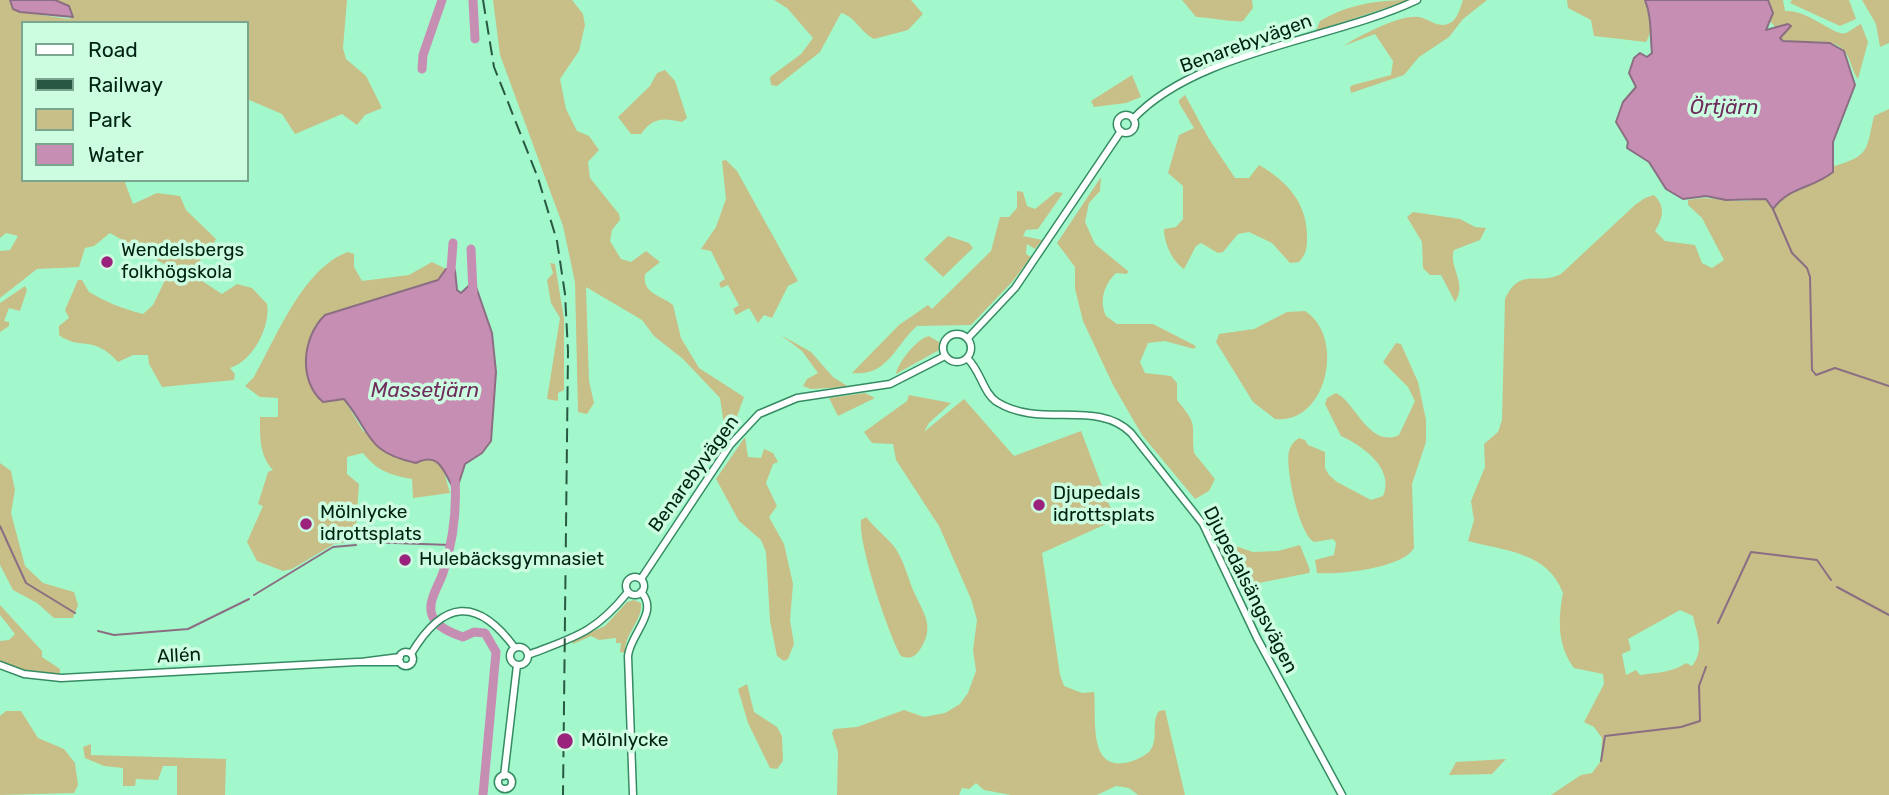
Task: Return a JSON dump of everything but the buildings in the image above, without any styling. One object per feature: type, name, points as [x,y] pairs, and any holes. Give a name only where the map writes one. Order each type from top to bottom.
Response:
[{"type":"street","name":"Benarebyvägen","points":[[1133,119],[1158,96],[1205,71],[1382,15],[1417,0]]},
{"type":"street","points":[[1125,116],[1133,119],[1132,130],[1121,131],[1117,125],[1119,119],[1125,116]]},
{"type":"street","points":[[968,338],[1015,288],[1121,131]]},
{"type":"street","points":[[958,333],[968,338],[972,348],[967,358],[955,362],[945,356],[943,344],[950,335],[958,333]]},
{"type":"street","name":"Benarebyvägen","points":[[641,579],[730,445],[760,414],[776,405],[807,396],[890,384],[945,356]]},
{"type":"street","name":"Djupedalsängsvägen","points":[[967,358],[979,371],[989,396],[998,403],[1042,416],[1104,417],[1118,422],[1131,433],[1203,524],[1257,639],[1342,795]]},
{"type":"street","points":[[634,576],[641,579],[644,585],[641,592],[635,595],[628,592],[625,585],[628,579],[634,576]]},
{"type":"street","points":[[528,655],[593,628],[612,613],[628,592]]},
{"type":"street","points":[[633,795],[628,656],[630,642],[648,610],[647,598],[641,592]]},
{"type":"street","points":[[411,654],[440,617],[455,611],[479,616],[505,635],[515,648]]},
{"type":"street","points":[[515,648],[524,648],[528,655],[525,664],[517,665]]},
{"type":"street","points":[[503,792],[498,782],[504,776],[517,665],[510,657],[515,648]]},
{"type":"street","points":[[404,652],[411,654],[411,665],[405,666],[400,660],[404,652]]},
{"type":"street","name":"Allén","points":[[0,664],[24,674],[61,678],[400,660]]},
{"type":"green space","points":[[0,0],[10,0],[13,9],[20,12],[69,19],[73,17],[69,6],[55,0],[347,0],[343,48],[346,59],[366,76],[382,108],[365,115],[357,125],[342,114],[295,134],[282,114],[248,99],[248,21],[21,21],[21,182],[125,182],[133,204],[157,193],[180,196],[186,210],[216,239],[209,252],[197,264],[199,279],[222,294],[237,284],[252,288],[267,304],[268,313],[259,342],[246,358],[230,368],[235,374],[234,380],[162,387],[149,364],[148,355],[133,355],[118,362],[101,348],[67,340],[59,335],[59,326],[69,318],[65,310],[78,280],[82,280],[89,292],[108,302],[143,314],[153,305],[171,268],[110,233],[94,246],[85,248],[79,267],[37,269],[0,298],[0,251],[10,250],[18,236],[6,233],[0,238]]},
{"type":"green space","points":[[493,0],[572,0],[583,14],[585,25],[579,51],[560,79],[566,109],[577,131],[589,136],[599,150],[588,162],[590,178],[619,214],[620,220],[612,230],[610,241],[621,259],[631,262],[646,251],[660,262],[645,274],[646,286],[673,305],[681,338],[699,368],[744,397],[731,433],[725,432],[720,398],[683,359],[654,336],[642,320],[586,287],[589,381],[594,403],[587,414],[578,412],[575,282],[563,226],[500,55]]},
{"type":"green space","points":[[774,0],[911,0],[923,14],[908,30],[874,39],[851,18],[841,13],[820,52],[777,86],[771,85],[770,77],[801,54],[813,38],[787,8]]},
{"type":"green space","points":[[1182,0],[1252,0],[1253,8],[1243,21],[1196,17]]},
{"type":"green space","points":[[1410,0],[1316,31],[1320,21],[1353,7],[1375,2]]},
{"type":"green space","points":[[1463,0],[1487,0],[1463,19],[1449,37],[1419,57],[1404,75],[1351,93],[1350,87],[1353,85],[1391,75],[1393,61],[1375,34],[1343,46],[1401,19],[1419,17],[1446,25],[1457,16]]},
{"type":"green space","points":[[1567,0],[1645,0],[1650,21],[1646,42],[1594,36],[1591,20],[1568,8]]},
{"type":"green space","points":[[1768,0],[1783,0],[1785,11],[1803,14],[1841,33],[1861,24],[1868,42],[1858,79],[1846,53],[1840,47],[1832,43],[1795,42],[1780,38],[1788,24],[1776,28],[1769,20],[1773,12]]},
{"type":"green space","points":[[1792,0],[1849,0],[1856,19],[1840,26],[1790,3]]},
{"type":"green space","points":[[1862,0],[1889,0],[1889,43],[1880,47],[1876,24]]},
{"type":"green space","points":[[665,70],[675,81],[687,118],[682,122],[659,120],[650,124],[641,134],[631,134],[618,117],[650,86],[657,73]]},
{"type":"green space","points":[[1132,75],[1141,97],[1126,103],[1094,107],[1091,101]]},
{"type":"green space","points":[[1185,95],[1209,139],[1235,178],[1249,178],[1259,165],[1278,178],[1294,194],[1303,213],[1307,236],[1307,247],[1299,262],[1290,263],[1272,243],[1249,232],[1238,234],[1223,252],[1218,253],[1201,243],[1196,246],[1184,269],[1172,257],[1164,229],[1176,227],[1183,219],[1183,186],[1168,173],[1179,135],[1194,128],[1179,103]]},
{"type":"green space","points":[[1889,109],[1889,795],[1551,795],[1581,775],[1592,773],[1601,761],[1602,738],[1594,727],[1584,722],[1604,684],[1603,674],[1574,668],[1568,659],[1560,632],[1563,593],[1547,569],[1524,555],[1468,541],[1474,520],[1471,501],[1485,467],[1484,444],[1498,432],[1502,420],[1505,299],[1511,289],[1523,280],[1561,274],[1635,205],[1654,195],[1662,213],[1655,231],[1665,241],[1695,245],[1702,263],[1712,268],[1724,260],[1702,218],[1688,205],[1688,200],[1766,199],[1773,208],[1786,196],[1832,172],[1834,166],[1860,155],[1865,150],[1874,116]],"holes":[[[1680,610],[1693,616],[1699,648],[1692,666],[1686,663],[1664,672],[1640,675],[1636,670],[1626,675],[1622,654],[1631,650],[1628,639]]]},
{"type":"green space","points":[[726,160],[737,171],[798,281],[788,286],[772,318],[764,315],[758,323],[749,308],[736,315],[733,309],[739,305],[728,285],[721,288],[719,283],[725,279],[711,251],[701,249],[716,227],[726,199],[722,161]]},
{"type":"green space","points":[[1101,177],[1100,191],[1089,203],[1085,222],[1095,244],[1128,271],[1127,274],[1116,273],[1108,283],[1103,299],[1106,316],[1117,324],[1153,324],[1196,346],[1194,349],[1165,341],[1148,343],[1140,362],[1145,373],[1171,376],[1177,383],[1177,400],[1193,425],[1194,453],[1215,479],[1209,491],[1195,499],[1142,435],[1113,385],[1083,321],[1075,289],[1075,267],[1057,243]]},
{"type":"green space","points":[[1017,191],[1023,192],[1027,206],[1035,209],[1056,192],[1063,193],[1038,229],[1026,230],[1023,236],[1042,240],[1035,249],[1027,244],[1026,254],[1031,257],[1012,282],[971,325],[917,326],[883,365],[864,373],[852,373],[899,325],[928,305],[932,309],[991,251],[1000,217],[1009,217],[1017,208]]},
{"type":"green space","points":[[1413,212],[1460,219],[1475,227],[1486,228],[1480,240],[1454,250],[1453,263],[1459,282],[1455,302],[1441,275],[1430,275],[1423,268],[1422,242],[1407,217]]},
{"type":"green space","points":[[948,236],[969,243],[973,248],[943,277],[924,259]]},
{"type":"green space","points":[[348,252],[354,254],[354,267],[362,281],[409,275],[432,262],[446,269],[438,280],[325,315],[311,340],[309,351],[308,371],[312,390],[344,399],[363,431],[442,465],[450,493],[413,498],[412,479],[384,471],[363,453],[347,457],[347,474],[359,484],[355,541],[334,544],[292,569],[283,571],[257,561],[247,542],[263,506],[258,504],[268,472],[273,470],[263,452],[260,417],[278,417],[278,398],[260,397],[245,386],[254,377],[304,288],[332,260]]},
{"type":"green space","points":[[550,263],[555,264],[564,319],[564,390],[558,393],[558,401],[547,399],[560,318],[551,303],[547,280],[553,273]]},
{"type":"green space","points":[[25,286],[27,290],[20,311],[9,308],[4,321],[9,322],[9,326],[0,332],[0,303]]},
{"type":"green space","points":[[1305,311],[1318,323],[1325,340],[1325,377],[1318,394],[1307,408],[1293,417],[1275,419],[1253,402],[1216,342],[1219,334],[1254,329],[1287,312]]},
{"type":"green space","points":[[781,335],[811,352],[833,377],[849,387],[811,389],[803,386],[807,379],[818,373],[802,351]]},
{"type":"green space","points":[[929,336],[939,342],[939,350],[896,374],[908,352]]},
{"type":"green space","points":[[1396,343],[1401,344],[1418,382],[1426,420],[1426,442],[1412,484],[1414,548],[1397,561],[1370,569],[1317,573],[1315,560],[1334,555],[1336,543],[1333,539],[1314,542],[1303,527],[1291,485],[1289,451],[1297,439],[1305,440],[1308,445],[1325,452],[1325,468],[1337,482],[1371,500],[1383,496],[1386,486],[1381,468],[1367,452],[1341,436],[1325,404],[1327,398],[1336,393],[1371,430],[1388,438],[1399,435],[1415,401],[1408,387],[1383,362]]},
{"type":"green space","points":[[865,393],[875,398],[838,416],[829,398]]},
{"type":"green space","points":[[909,395],[951,403],[929,423],[924,432],[964,399],[1014,456],[1081,431],[1115,520],[1042,553],[1060,675],[1064,686],[1082,693],[1094,692],[1096,737],[1104,757],[1112,762],[1130,762],[1149,752],[1154,742],[1156,716],[1159,711],[1165,710],[1185,795],[1138,795],[1129,788],[1116,786],[1097,795],[1011,795],[984,790],[976,783],[969,789],[962,788],[959,795],[837,795],[838,752],[832,733],[834,729],[857,727],[904,710],[924,717],[945,713],[960,704],[968,693],[976,671],[973,650],[977,620],[971,599],[939,526],[896,460],[893,444],[872,443],[864,432],[907,401]]},
{"type":"green space","points":[[745,437],[748,457],[761,458],[764,449],[773,453],[778,462],[773,464],[766,483],[777,506],[769,517],[784,544],[793,584],[790,620],[794,644],[788,659],[784,661],[777,656],[770,621],[766,552],[761,540],[739,521],[716,479]]},
{"type":"green space","points":[[0,463],[11,471],[15,490],[11,513],[25,566],[43,583],[74,592],[78,605],[73,618],[54,618],[37,603],[13,590],[0,565]]},
{"type":"green space","points":[[866,517],[899,555],[924,612],[927,634],[917,653],[911,657],[901,656],[875,588],[861,532],[861,520]]},
{"type":"green space","points":[[1221,541],[1253,552],[1278,551],[1300,545],[1309,573],[1239,587],[1218,548]]},
{"type":"green space","points":[[634,600],[641,603],[641,609],[627,639],[625,653],[620,652],[621,643],[616,643],[616,638],[599,640],[591,636],[573,644],[572,640],[605,626],[627,602]]},
{"type":"green space","points":[[0,605],[42,651],[42,657],[60,669],[60,673],[33,673],[0,661],[0,641],[9,640],[15,634],[0,615]]},
{"type":"green space","points":[[747,684],[754,712],[777,727],[782,736],[783,761],[777,769],[770,768],[748,723],[738,689]]},
{"type":"green space","points":[[6,711],[21,711],[38,738],[64,749],[75,763],[78,785],[74,793],[0,795],[0,716]]},
{"type":"green space","points":[[91,744],[91,755],[226,759],[225,795],[177,795],[177,766],[163,766],[158,780],[136,779],[135,786],[123,786],[123,768],[104,766],[85,758],[83,747]]},
{"type":"green space","points":[[1506,759],[1492,774],[1449,775],[1456,762]]},
{"type":"water","points":[[10,0],[55,0],[69,6],[73,17],[20,12],[13,9]]},
{"type":"water","name":"Örtjärn","points":[[1645,0],[1768,0],[1773,13],[1766,30],[1788,24],[1791,26],[1780,38],[1783,41],[1830,43],[1844,51],[1855,85],[1833,142],[1833,172],[1787,196],[1773,209],[1766,199],[1726,200],[1706,196],[1683,199],[1666,189],[1649,162],[1627,148],[1628,142],[1616,122],[1623,102],[1636,87],[1629,73],[1634,58],[1640,53],[1647,57],[1652,53],[1650,20]]},
{"type":"water","name":"Massetjärn","points":[[446,269],[455,270],[457,290],[461,293],[474,281],[492,333],[496,372],[491,441],[482,453],[465,464],[456,492],[437,462],[425,460],[416,463],[378,447],[344,399],[323,402],[310,383],[306,359],[311,335],[325,315],[438,280]]},
{"type":"waterway","points":[[422,69],[423,55],[442,0]]},
{"type":"waterway","points":[[473,0],[475,39]]},
{"type":"waterway","points":[[1773,209],[1792,253],[1807,268],[1810,277],[1812,370],[1816,375],[1835,368],[1889,386]]},
{"type":"waterway","points":[[451,270],[453,243]]},
{"type":"waterway","points":[[471,249],[473,292]]},
{"type":"waterway","points":[[455,480],[452,538],[443,573],[432,599],[431,610],[437,623],[454,634],[463,637],[474,632],[485,633],[496,652],[483,795]]},
{"type":"waterway","points":[[0,526],[26,583],[75,613]]},
{"type":"waterway","points":[[367,542],[450,545]]},
{"type":"waterway","points":[[254,595],[333,547],[356,545]]},
{"type":"waterway","points":[[1718,623],[1751,552],[1817,560],[1831,580]]},
{"type":"waterway","points":[[1837,587],[1889,615]]},
{"type":"waterway","points":[[98,631],[114,635],[188,629],[249,599]]},
{"type":"waterway","points":[[1601,761],[1605,736],[1681,727],[1700,721],[1699,686],[1706,667]]},
{"type":"railway","points":[[483,0],[494,67],[538,178],[557,241],[565,294],[568,351],[563,795]]},
{"type":"place","name":"Wendelsbergs folkhögskola","points":[[107,262]]},
{"type":"place","name":"Djupedals idrottsplats","points":[[1039,505]]},
{"type":"place","name":"Mölnlycke idrottsplats","points":[[306,524]]},
{"type":"place","name":"Hulebäcksgymnasiet","points":[[405,560]]},
{"type":"place","name":"Mölnlycke","points":[[565,741]]}]
